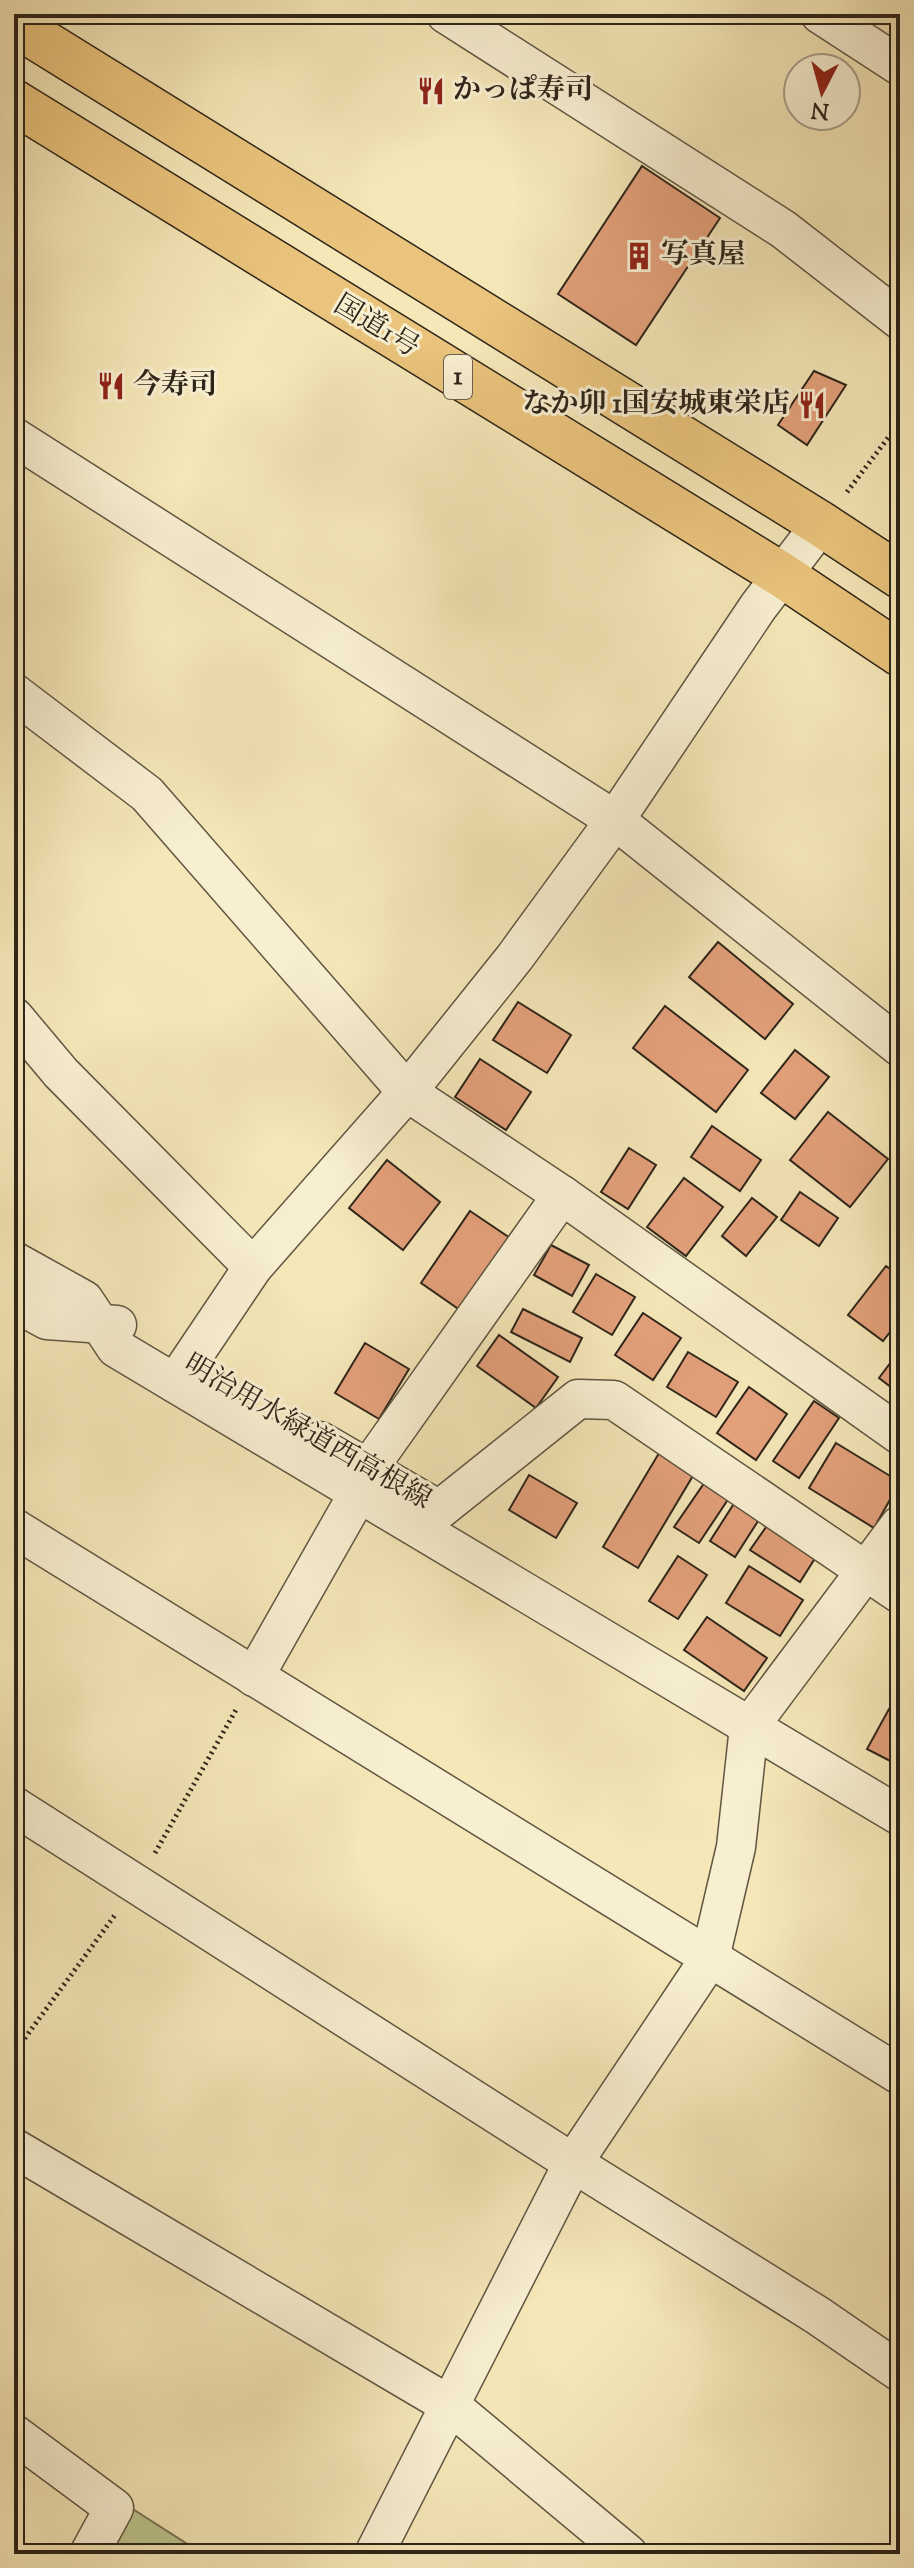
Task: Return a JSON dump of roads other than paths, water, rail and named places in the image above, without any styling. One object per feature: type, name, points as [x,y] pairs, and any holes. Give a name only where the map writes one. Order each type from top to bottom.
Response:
[{"type":"highway","name":"1","points":[[14,24],[900,576]]},
{"type":"highway","name":"国道1号","points":[[14,102],[782,575],[900,654]]},
{"type":"street","points":[[446,14],[783,229],[900,320]]},
{"type":"street","points":[[820,14],[900,66]]},
{"type":"street","points":[[14,437],[615,820],[900,1047]]},
{"type":"street","points":[[182,1374],[253,1267],[407,1092],[515,957],[615,820],[758,607],[821,524]]},
{"type":"street","points":[[14,693],[147,794],[407,1092],[562,1195],[900,1435]]},
{"type":"street","points":[[14,1017],[61,1073],[253,1267]]},
{"type":"street","points":[[254,1677],[363,1481],[562,1195]]},
{"type":"street","points":[[14,1261],[84,1300],[99,1323]]},
{"type":"street","name":"明治用水緑道西高根線","points":[[14,1302],[47,1320],[119,1325],[182,1374],[363,1481],[439,1510],[578,1399],[614,1400],[900,1594]]},
{"type":"street","points":[[363,1481],[749,1727],[900,1816]]},
{"type":"street","points":[[374,2554],[573,2163],[710,1958],[736,1847],[749,1727],[900,1525]]},
{"type":"street","points":[[14,1528],[900,2075]]},
{"type":"street","points":[[14,1806],[817,2315],[900,2372]]},
{"type":"street","points":[[14,2148],[451,2406],[628,2554]]},
{"type":"street","points":[[14,2434],[114,2508],[89,2554]]},
{"type":"place","name":"かっぱ寿司","points":[[431,91]]},
{"type":"place","name":"写真屋","points":[[639,256]]},
{"type":"place","name":"今寿司","points":[[111,386]]},
{"type":"place","name":"なか卯 1国安城東栄店","points":[[812,405]]}]
